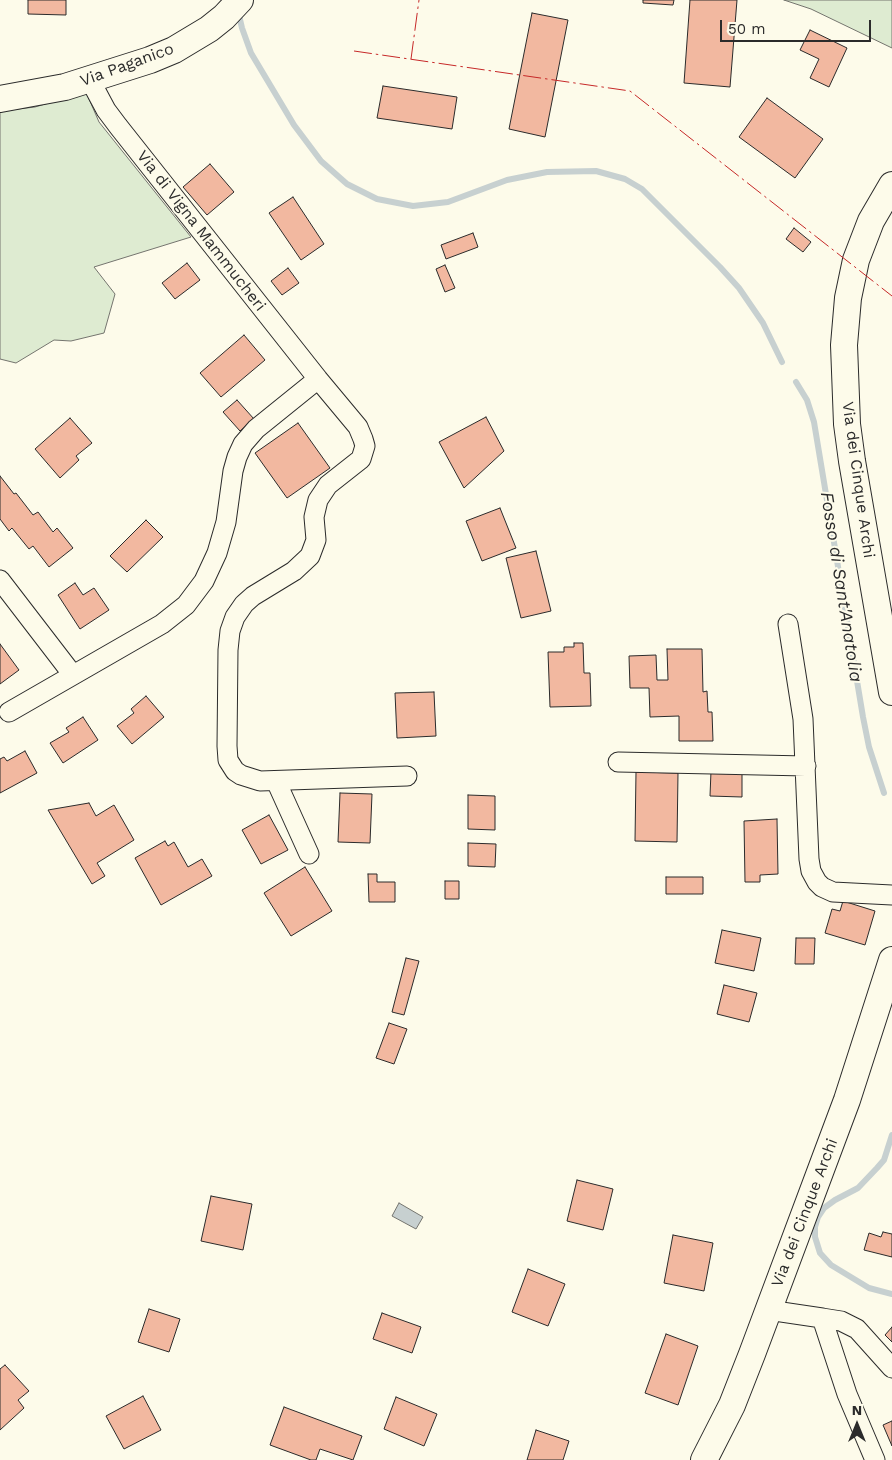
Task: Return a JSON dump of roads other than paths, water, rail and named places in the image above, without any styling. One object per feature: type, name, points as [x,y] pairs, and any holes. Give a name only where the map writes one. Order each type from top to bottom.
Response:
[{"type":"main road","name":"Via Paganico","points":[[0,99],[50,90],[90,80],[162,55],[209,29],[240,0]]},
{"type":"main road","name":"Via dei Cinque Archi","points":[[892,185],[871,221],[856,260],[848,298],[844,345],[847,424],[852,461],[892,692]]},
{"type":"main road","name":"Via dei Cinque Archi","points":[[704,1460],[732,1404],[850,1092],[892,960]]},
{"type":"street","name":"Via di Vigna Mammucheri","points":[[90,80],[106,110],[118,126],[361,431],[365,446],[356,463],[328,485],[318,500],[314,517],[316,540],[310,556],[294,571],[266,587],[244,604],[235,617],[228,650],[228,760],[235,771],[247,778],[260,781],[407,776]]},
{"type":"street","points":[[9,712],[162,624],[192,598],[208,573],[222,538],[230,504],[233,471],[236,458],[243,444],[256,429],[318,379]]},
{"type":"street","points":[[0,580],[73,675]]},
{"type":"street","points":[[788,624],[803,719],[811,871],[822,887],[833,892],[892,895]]},
{"type":"street","points":[[618,762],[806,766]]},
{"type":"street","points":[[276,781],[309,854]]},
{"type":"street","points":[[768,1310],[841,1321],[857,1329],[892,1368]]},
{"type":"street","points":[[822,1318],[847,1394],[875,1460]]},
{"type":"waterway","name":"Fosso di Sant'Anatolia","points":[[238,11],[251,53],[294,125],[321,161],[347,184],[377,199],[413,206],[448,202],[507,180],[547,172],[596,171],[625,179],[642,189],[739,288],[763,323],[782,362]]},
{"type":"waterway","name":"Fosso di Sant'Anatolia","points":[[796,382],[807,400],[814,422],[863,717],[869,747],[884,793]]},
{"type":"waterway","name":"Fosso di Sant'Anatolia","points":[[892,1135],[884,1160],[858,1188],[824,1208],[818,1217],[815,1227],[815,1237],[820,1253],[831,1265],[869,1288],[892,1294]]}]
